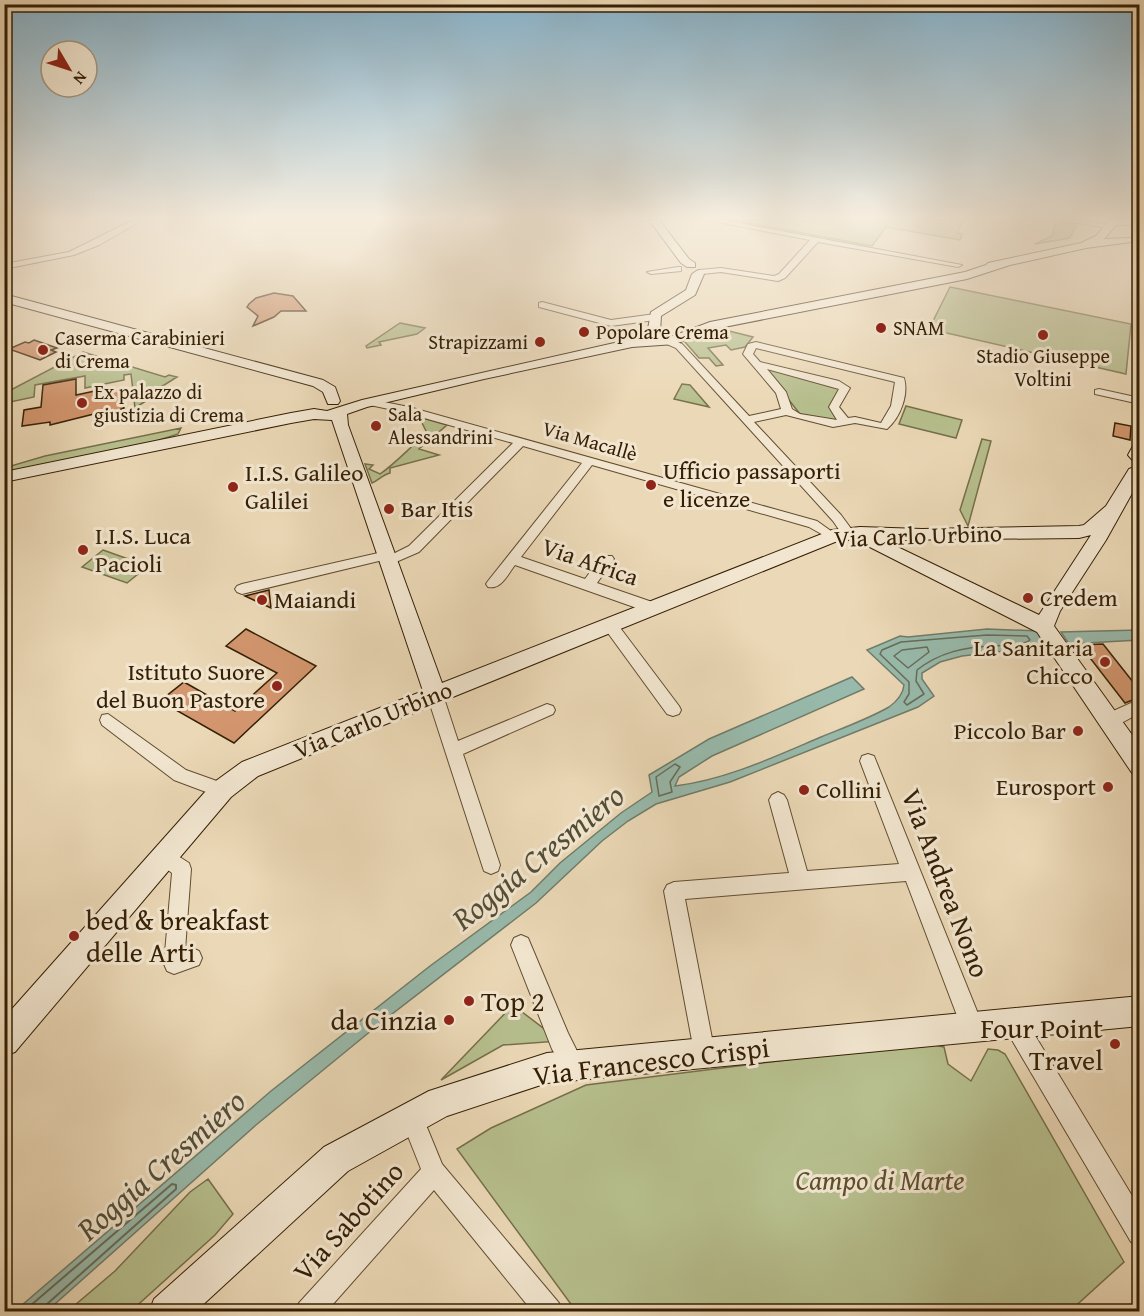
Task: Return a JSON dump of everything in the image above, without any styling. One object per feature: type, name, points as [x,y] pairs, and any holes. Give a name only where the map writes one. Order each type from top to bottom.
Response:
[{"type":"street","points":[[692,281],[693,288],[686,296],[658,313],[667,333],[837,518],[845,534],[896,542],[1014,610],[1048,618]]},
{"type":"street","points":[[4,477],[369,402],[632,343],[667,333],[710,326],[916,281]]},
{"type":"street","points":[[4,298],[252,367],[318,383],[330,390],[330,410],[388,558],[491,865]]},
{"type":"street","points":[[542,304],[611,323],[667,333]]},
{"type":"street","points":[[743,416],[785,407],[824,423],[855,420],[883,427],[889,423],[897,405],[900,380],[756,345],[748,349],[748,354],[782,392],[785,407]]},
{"type":"street","points":[[757,364],[836,383],[845,388],[834,407],[843,418],[842,423]]},
{"type":"street","points":[[330,410],[464,376],[484,375]]},
{"type":"street","points":[[1099,392],[1140,401]]},
{"type":"street","name":"Via Macallè","points":[[369,402],[405,409],[845,534]]},
{"type":"street","points":[[242,590],[388,558],[414,549],[520,442]]},
{"type":"street","points":[[1048,618],[1106,526],[1138,458]]},
{"type":"street","name":"Via Africa","points":[[493,584],[589,461]]},
{"type":"street","points":[[1091,548],[1079,532],[1093,526],[1112,510]]},
{"type":"street","name":"Via Carlo Urbino","points":[[896,542],[1079,532]]},
{"type":"street","name":"Via Carlo Urbino","points":[[4,1041],[222,790],[250,769],[652,608],[845,534]]},
{"type":"street","points":[[588,586],[607,558]]},
{"type":"street","name":"Via Africa","points":[[513,559],[652,608]]},
{"type":"street","points":[[1048,618],[1059,650],[1139,765]]},
{"type":"street","points":[[610,625],[673,710]]},
{"type":"street","points":[[1108,721],[1140,705]]},
{"type":"street","points":[[453,751],[547,710]]},
{"type":"street","points":[[108,720],[180,776],[222,790]]},
{"type":"street","name":"Via Andrea Nono","points":[[868,761],[972,1026]]},
{"type":"street","points":[[778,800],[801,882]]},
{"type":"street","points":[[164,856],[182,869],[174,964],[192,958]]},
{"type":"street","points":[[704,1054],[674,891],[912,872]]},
{"type":"street","points":[[520,945],[560,1041],[573,1065]]},
{"type":"street","name":"Via Francesco Crispi","points":[[167,1311],[336,1158],[440,1102],[547,1068],[1140,1011]]},
{"type":"street","points":[[1014,1022],[1140,1233]]},
{"type":"street","points":[[411,1116],[434,1172],[550,1311]]},
{"type":"street","name":"Via Sabotino","points":[[308,1311],[434,1172]]},
{"type":"green space","name":"Stadio Giuseppe Voltini","points":[[950,287],[1131,324],[1126,374],[929,329]]},
{"type":"green space","points":[[400,323],[425,328],[417,334],[379,342],[381,345],[367,348],[366,346]]},
{"type":"green space","points":[[721,329],[753,337],[745,347],[731,350],[726,345],[708,348],[723,365],[716,366],[709,358],[699,358],[685,342],[690,336]]},
{"type":"green space","points":[[83,352],[165,377],[169,375],[177,377],[145,397],[149,399],[135,408],[131,374],[124,375],[124,380],[85,388],[85,376],[35,385],[34,397],[5,403],[5,393]]},
{"type":"green space","points":[[771,369],[842,388],[834,401],[838,420],[830,422],[800,414],[766,371]]},
{"type":"green space","points":[[682,384],[690,385],[709,407],[674,399]]},
{"type":"green space","points":[[906,406],[962,420],[956,438],[899,424]]},
{"type":"green space","points":[[419,417],[447,425],[419,449],[439,455],[390,468],[390,473],[372,483],[365,464],[373,465],[369,469],[380,474],[392,465],[427,433]]},
{"type":"green space","points":[[181,428],[178,434],[150,443],[5,474],[4,468],[45,456]]},
{"type":"green space","points":[[982,439],[991,441],[968,526],[960,510]]},
{"type":"green space","points":[[103,550],[148,566],[127,583],[82,567]]},
{"type":"green space","points":[[513,1005],[560,1041],[503,1045],[441,1080]]},
{"type":"green space","name":"Campo di Marte","points":[[923,1043],[944,1047],[948,1064],[971,1081],[988,1049],[998,1050],[1005,1054],[1124,1262],[1070,1311],[576,1311],[457,1149],[491,1128],[586,1085]]},
{"type":"green space","points":[[208,1179],[233,1214],[215,1235],[131,1311],[68,1311],[115,1271],[190,1192]]},
{"type":"water","name":"Roggia Cresmiero","points":[[987,629],[1039,631],[1048,646],[962,656],[940,662],[922,673],[922,679],[934,696],[918,707],[730,782],[656,804],[628,821],[602,841],[536,903],[383,1021],[256,1125],[47,1311],[14,1312],[271,1091],[430,966],[531,892],[560,863],[621,813],[652,792],[649,775],[709,739],[852,677],[864,689],[712,756],[679,777],[675,786],[712,779],[749,767],[864,719],[892,705],[901,695],[904,685],[867,650],[900,636]]},
{"type":"water","points":[[1139,630],[1139,640],[1069,644],[1061,632]]},
{"type":"building","points":[[274,293],[293,296],[306,311],[281,311],[274,317],[253,326],[258,316],[247,307],[256,298]]},
{"type":"building","name":"Caserma Carabinieri di Crema","points":[[34,340],[57,348],[51,350],[56,352],[40,360],[9,349],[25,342],[29,343]]},
{"type":"building","name":"Ex palazzo di giustizia di Crema","points":[[76,379],[76,395],[109,388],[121,389],[124,408],[100,416],[94,416],[94,414],[50,425],[50,422],[22,426],[24,410],[41,407],[43,385]]},
{"type":"building","points":[[1115,423],[1131,426],[1130,440],[1113,436]]},
{"type":"building","name":"Maiandi","points":[[269,590],[271,608],[245,596]]},
{"type":"building","name":"Istituto Suore del Buon Pastore","points":[[246,629],[316,666],[234,743],[160,701],[184,682],[235,711],[277,673],[226,646]]},
{"type":"building","name":"La Sanitaria Chicco","points":[[1103,644],[1133,682],[1140,678],[1140,697],[1125,703],[1080,645]]},
{"type":"place","name":"SNAM","points":[[881,328]]},
{"type":"place","name":"Popolare Crema","points":[[584,332]]},
{"type":"place","name":"Stadio Giuseppe Voltini","points":[[1043,335]]},
{"type":"place","name":"Strapizzami","points":[[540,342]]},
{"type":"place","name":"Caserma Carabinieri di Crema","points":[[43,350]]},
{"type":"place","name":"Ex palazzo di giustizia di Crema","points":[[82,403]]},
{"type":"place","name":"Sala Alessandrini","points":[[376,426]]},
{"type":"place","name":"Ufficio passaporti e licenze","points":[[651,485]]},
{"type":"place","name":"I.I.S. Galileo Galilei","points":[[233,487]]},
{"type":"place","name":"Bar Itis","points":[[389,509]]},
{"type":"place","name":"I.I.S. Luca Pacioli","points":[[83,550]]},
{"type":"place","name":"Credem","points":[[1028,598]]},
{"type":"place","name":"Maiandi","points":[[262,600]]},
{"type":"place","name":"La Sanitaria Chicco","points":[[1105,662]]},
{"type":"place","name":"Istituto Suore del Buon Pastore","points":[[277,686]]},
{"type":"place","name":"Piccolo Bar","points":[[1078,731]]},
{"type":"place","name":"Eurosport","points":[[1108,787]]},
{"type":"place","name":"Collini","points":[[804,790]]},
{"type":"place","name":"bed & breakfast delle Arti","points":[[74,936]]},
{"type":"place","name":"Top 2","points":[[469,1001]]},
{"type":"place","name":"da Cinzia","points":[[449,1020]]},
{"type":"place","name":"Four Point Travel","points":[[1115,1044]]}]
